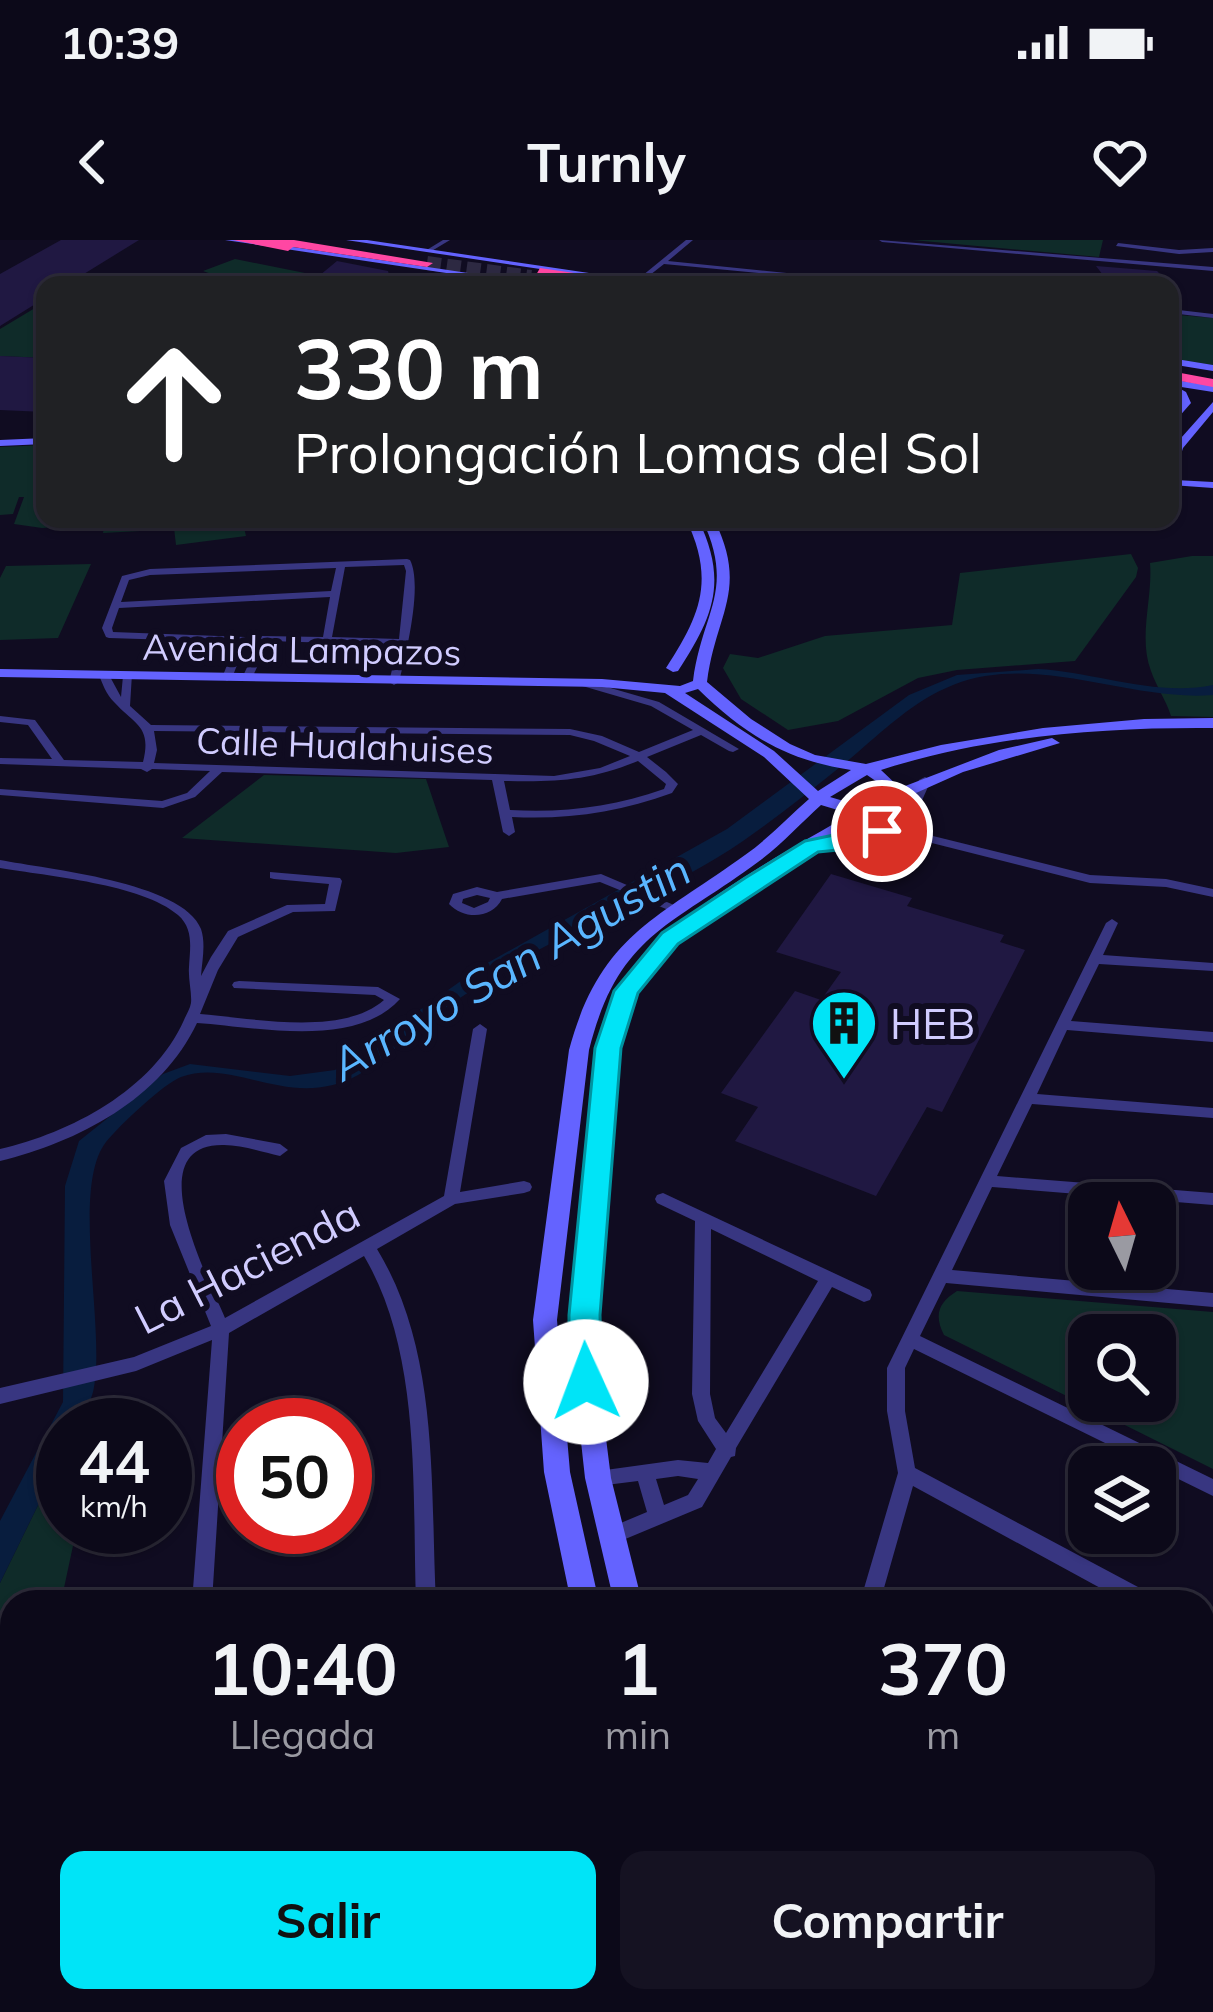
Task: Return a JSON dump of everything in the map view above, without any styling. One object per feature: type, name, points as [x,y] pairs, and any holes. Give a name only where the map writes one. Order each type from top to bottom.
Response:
[{"type":"highway","points":[[241,240],[299,250]]},
{"type":"highway","points":[[241,240],[328,244],[431,260]]},
{"type":"highway","points":[[271,240],[411,254]]},
{"type":"highway","points":[[312,240],[431,260]]},
{"type":"highway","points":[[1179,375],[1213,379]]},
{"type":"street","points":[[229,240],[384,262],[489,259],[540,275]]},
{"type":"street","points":[[350,240],[480,276]]},
{"type":"street","points":[[431,260],[447,240]]},
{"type":"street","points":[[644,276],[690,240]]},
{"type":"street","points":[[882,240],[1213,269]]},
{"type":"street","points":[[1178,240],[1213,247]]},
{"type":"street","points":[[1118,245],[1179,252],[1213,247]]},
{"type":"street","points":[[473,274],[489,259]]},
{"type":"street","points":[[489,276],[506,261]]},
{"type":"street","points":[[384,262],[417,276]]},
{"type":"street","points":[[663,262],[808,276]]},
{"type":"street","points":[[505,276],[501,273],[540,275]]},
{"type":"street","points":[[1179,312],[1213,316]]},
{"type":"street","points":[[1179,389],[1186,404]]},
{"type":"street","points":[[1179,459],[1211,406],[1186,404]]},
{"type":"street","points":[[1179,413],[1186,404]]},
{"type":"street","points":[[0,440],[36,438]]},
{"type":"street","points":[[1179,471],[1213,482]]},
{"type":"street","points":[[667,679],[687,646],[711,587],[711,561],[696,528]]},
{"type":"street","points":[[667,679],[689,689],[700,679],[728,579],[722,544],[713,528]]},
{"type":"street","points":[[327,639],[341,563]]},
{"type":"street","points":[[227,678],[242,639],[113,636],[107,628],[123,580],[135,574],[341,563],[410,565],[404,642],[394,682]]},
{"type":"street","points":[[115,605],[335,594]]},
{"type":"street","points":[[247,678],[265,638],[404,642]]},
{"type":"street","name":"Avenida Lampazos","points":[[0,673],[394,682],[667,679]]},
{"type":"street","points":[[104,675],[110,695],[151,728],[154,742],[147,769]]},
{"type":"street","points":[[125,706],[128,676]]},
{"type":"street","points":[[667,679],[769,754],[818,799],[867,813]]},
{"type":"street","points":[[700,679],[733,714],[788,749],[820,763],[864,769],[886,778],[896,795]]},
{"type":"street","points":[[583,683],[655,704],[733,749]]},
{"type":"street","points":[[0,719],[31,722],[61,764]]},
{"type":"street","points":[[582,1590],[565,1517],[547,1393],[545,1321],[586,1012],[611,964],[675,908],[758,856],[818,799],[864,769],[1071,726],[1213,723]]},
{"type":"street","points":[[151,728],[570,732],[594,736],[670,780],[668,791],[586,814],[506,813]]},
{"type":"street","name":"Calle Hualahuises","points":[[0,761],[498,780],[583,777],[707,734]]},
{"type":"street","points":[[625,1590],[598,1478],[584,1351],[608,1048],[626,991],[670,938],[822,840],[930,778],[993,755],[1066,741],[1213,735]]},
{"type":"street","points":[[908,757],[930,778]]},
{"type":"street","points":[[0,792],[163,805],[190,795],[217,771]]},
{"type":"street","points":[[930,778],[910,814],[930,836]]},
{"type":"street","points":[[498,780],[509,832]]},
{"type":"street","points":[[799,822],[821,826],[822,840]]},
{"type":"street","points":[[822,840],[848,842],[882,831],[930,836],[1090,879],[1166,883],[1213,893]]},
{"type":"street","points":[[0,865],[141,893],[182,909],[196,933],[191,973],[198,998]]},
{"type":"street","points":[[0,1155],[55,1142],[87,1124],[160,1066],[177,1048],[233,934],[291,908],[331,908],[336,881],[274,874]]},
{"type":"street","points":[[291,908],[303,878]]},
{"type":"street","points":[[497,896],[591,878],[615,882],[675,908]]},
{"type":"street","points":[[874,1590],[907,1473],[896,1368],[1112,923]]},
{"type":"street","points":[[1094,959],[1213,967]]},
{"type":"street","points":[[192,1018],[345,1025],[365,1021],[393,999],[378,991],[239,985]]},
{"type":"street","points":[[1061,1025],[1213,1036]]},
{"type":"street","points":[[480,1029],[451,1199],[524,1187]]},
{"type":"street","points":[[1027,1098],[1213,1113]]},
{"type":"street","points":[[203,1590],[221,1329],[178,1225],[171,1194],[175,1172],[186,1152],[206,1141],[226,1139],[280,1150]]},
{"type":"street","points":[[990,1181],[1213,1199]]},
{"type":"street","points":[[663,1198],[864,1294]]},
{"type":"street","name":"La Hacienda","points":[[0,1396],[107,1374],[221,1329],[451,1199]]},
{"type":"street","points":[[703,1220],[701,1394],[707,1421],[728,1450]]},
{"type":"street","points":[[367,1247],[391,1284],[409,1360],[425,1590]]},
{"type":"street","points":[[551,1271],[573,1276],[587,1272]]},
{"type":"street","points":[[940,1276],[1213,1300]]},
{"type":"street","points":[[611,1536],[695,1501],[829,1279]]},
{"type":"street","points":[[909,1339],[1213,1488]]},
{"type":"street","points":[[598,1478],[678,1468],[712,1472]]},
{"type":"street","points":[[645,1473],[658,1517]]},
{"type":"street","points":[[907,1473],[1124,1590]]},
{"type":"green space","points":[[912,240],[1103,240],[1099,257]]},
{"type":"green space","points":[[235,259],[315,275],[217,276],[203,271]]},
{"type":"green space","points":[[36,307],[36,358],[0,356],[0,329]]},
{"type":"green space","points":[[1179,315],[1213,318],[1213,365],[1179,360]]},
{"type":"green space","points":[[36,445],[36,527],[14,524],[24,497],[19,497],[13,514],[0,515],[0,447]]},
{"type":"green space","points":[[104,528],[141,528],[140,531],[103,533]]},
{"type":"green space","points":[[174,528],[244,528],[246,536],[176,545]]},
{"type":"green space","points":[[1131,554],[1138,568],[1136,577],[1075,661],[957,670],[918,678],[838,721],[788,730],[741,699],[723,668],[730,654],[758,658],[825,636],[952,625],[960,573]]},
{"type":"green space","points":[[1213,556],[1213,717],[1171,716],[1147,658],[1150,563]]},
{"type":"green space","points":[[91,564],[58,638],[0,640],[0,578],[6,566]]},
{"type":"green space","points":[[264,775],[426,779],[449,847],[396,853],[182,838]]},
{"type":"green space","points":[[957,1291],[1213,1312],[1213,1469],[1176,1451],[1176,1446],[1119,1422],[1176,1422],[1176,1314],[1068,1314],[1068,1397],[944,1335],[939,1321],[942,1305]]},
{"type":"green space","points":[[36,1509],[36,1554],[71,1554],[64,1590],[0,1590]]},
{"type":"water","name":"Arroyo San Agustin","points":[[1038,669],[1148,686],[1213,685],[1213,695],[1148,692],[1017,674],[953,685],[912,708],[743,841],[501,972],[358,1075],[309,1088],[222,1073],[173,1081],[106,1142],[96,1164],[90,1226],[96,1335],[93,1392],[91,1398],[63,1398],[65,1186],[79,1141],[163,1074],[190,1064],[290,1076],[335,1070],[482,966],[727,829],[909,695],[957,675]]},
{"type":"water","points":[[36,1453],[36,1509],[0,1583],[0,1521]]},
{"type":"building","points":[[61,240],[139,240],[81,276],[36,276],[36,304],[0,326],[0,274]]},
{"type":"building","points":[[337,261],[388,271],[389,276],[319,276]]},
{"type":"building","points":[[1096,266],[1157,271],[1162,276],[1104,276]]},
{"type":"building","points":[[0,356],[36,358],[36,412],[0,410]]},
{"type":"building","name":"HEB","points":[[831,874],[912,898],[907,906],[1004,935],[1000,942],[1025,950],[942,1112],[927,1107],[876,1196],[735,1141],[758,1107],[721,1093],[795,991],[821,1000],[841,972],[776,952]]},
{"type":"tunnel","points":[[427,263],[524,276]]},
{"type":"place","name":"HEB","points":[[844,1082]]},
{"type":"route","points":[[586,1382],[584,1315],[608,1048],[626,991],[670,938],[753,883],[813,846],[882,831]]}]
